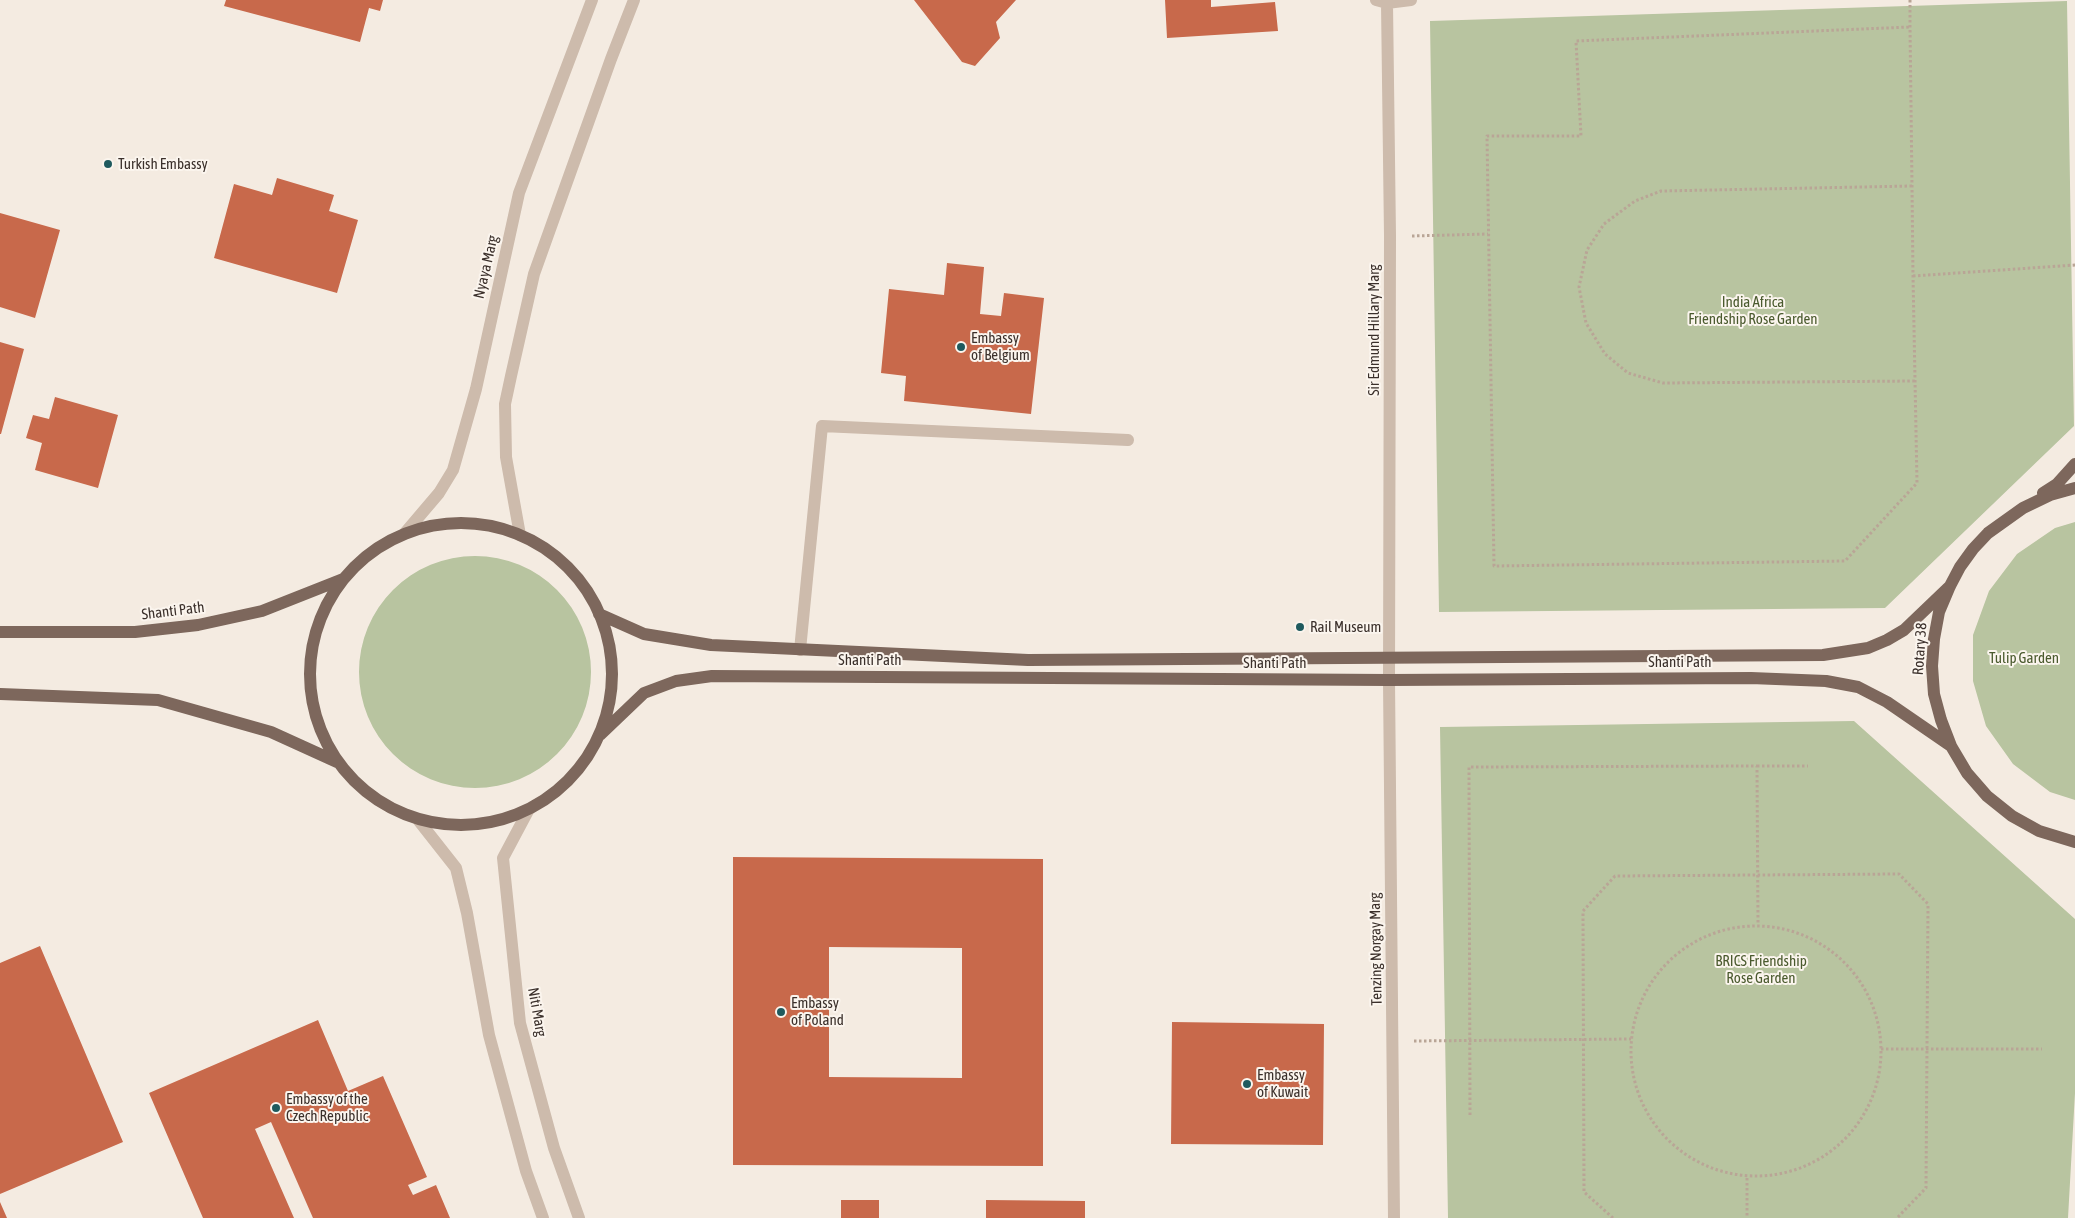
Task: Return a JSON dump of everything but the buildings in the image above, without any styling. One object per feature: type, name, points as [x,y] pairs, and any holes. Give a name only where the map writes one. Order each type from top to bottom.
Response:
[{"type":"main road","points":[[2023,508],[2057,484],[2075,464]]},
{"type":"main road","name":"Rotary 38","points":[[2072,841],[2039,831],[2012,816],[1987,796],[1967,773],[1951,746],[1941,720],[1934,694],[1932,666],[1934,639],[1940,612],[1950,586],[1960,567],[1973,549],[1988,533],[2023,508],[2050,495],[2075,488]]},
{"type":"main road","points":[[0,694],[158,700],[271,732],[337,762],[419,821],[447,826],[474,826],[502,821],[528,811],[558,792],[582,766],[600,735],[611,695],[611,654],[599,614],[585,589],[567,567],[545,549],[520,535],[492,526],[463,523],[433,525],[405,533],[371,552],[343,579],[327,602],[316,628],[310,655],[309,683],[314,710],[323,738],[337,762]]},
{"type":"main road","name":"Shanti Path","points":[[0,632],[134,632],[198,625],[262,611],[343,579]]},
{"type":"main road","name":"Shanti Path","points":[[599,614],[644,634],[711,646],[1028,660],[1823,655],[1868,648],[1887,640],[1904,630],[1950,586]]},
{"type":"main road","name":"Shanti Path","points":[[600,735],[644,694],[676,681],[712,676],[1390,680],[1751,678],[1826,681],[1858,686],[1887,702],[1951,746]]},
{"type":"main road","points":[[2072,841],[2075,855]]},
{"type":"street","name":"Nyaya Marg","points":[[405,533],[439,493],[456,462],[476,389],[519,193],[592,0]]},
{"type":"street","points":[[520,535],[506,456],[505,404],[534,274],[634,0]]},
{"type":"street","points":[[1381,2],[1411,0]]},
{"type":"street","name":"Sir Edmund Hillary Marg","points":[[1381,2],[1390,236],[1390,680]]},
{"type":"street","points":[[800,650],[822,426],[1128,440]]},
{"type":"street","name":"Tenzing Norgay Marg","points":[[1390,680],[1394,1218]]},
{"type":"street","name":"Niti Marg","points":[[528,811],[503,858],[520,1023],[554,1148],[579,1218]]},
{"type":"street","points":[[419,821],[456,868],[467,912],[488,1035],[526,1171],[543,1218]]},
{"type":"path","points":[[1910,0],[1917,483],[1845,561],[1494,566],[1488,136],[1581,136],[1576,41],[1910,28]]},
{"type":"path","points":[[1912,186],[1661,191],[1636,201],[1604,224],[1587,250],[1579,287],[1586,323],[1605,354],[1628,373],[1663,383],[1915,381]]},
{"type":"path","points":[[1390,236],[1488,234]]},
{"type":"path","points":[[1913,276],[2075,265]]},
{"type":"path","points":[[1757,766],[1758,925]]},
{"type":"path","points":[[1470,1115],[1469,767],[1808,766]]},
{"type":"path","points":[[1613,1218],[1584,1192],[1583,911],[1615,876],[1900,874],[1928,904],[1926,1188],[1897,1218]]},
{"type":"path","points":[[1758,925],[1792,930],[1815,940],[1836,954],[1853,971],[1867,992],[1876,1014],[1881,1063],[1876,1087],[1867,1110],[1854,1131],[1842,1142],[1817,1161],[1794,1171],[1747,1178],[1721,1172],[1699,1162],[1678,1149],[1660,1131],[1646,1111],[1637,1088],[1631,1064],[1631,1039],[1636,1015],[1645,992],[1659,971],[1676,954],[1697,940],[1719,930],[1758,925]]},
{"type":"path","points":[[1393,1042],[1631,1039]]},
{"type":"path","points":[[1881,1049],[2042,1049]]},
{"type":"path","points":[[1747,1178],[1748,1218]]},
{"type":"green space","name":"India Africa Friendship Rose Garden","points":[[2067,1],[2074,426],[1885,608],[1439,612],[1430,21]]},
{"type":"green space","name":"Tulip Garden","points":[[2075,522],[2075,800],[2050,792],[2013,764],[1986,726],[1973,681],[1973,635],[1989,591],[2017,554],[2055,528]]},
{"type":"green space","points":[[475,556],[498,558],[530,570],[549,582],[565,598],[577,617],[586,638],[591,672],[589,695],[577,727],[565,746],[549,762],[530,774],[509,783],[475,788],[452,786],[420,774],[401,762],[385,746],[373,727],[364,706],[359,672],[361,649],[373,617],[385,598],[401,582],[420,570],[441,561]]},
{"type":"green space","name":"BRICS Friendship Rose Garden","points":[[1854,721],[2075,919],[2075,1093],[2068,1218],[1448,1218],[1440,727]]},
{"type":"place","name":"Turkish Embassy","points":[[108,164]]},
{"type":"place","name":"Embassy of Belgium","points":[[961,347]]},
{"type":"place","name":"Rail Museum","points":[[1300,627]]},
{"type":"place","name":"Embassy of Poland","points":[[781,1012]]},
{"type":"place","name":"Embassy of Kuwait","points":[[1247,1084]]},
{"type":"place","name":"Embassy of the Czech Republic","points":[[276,1108]]}]
